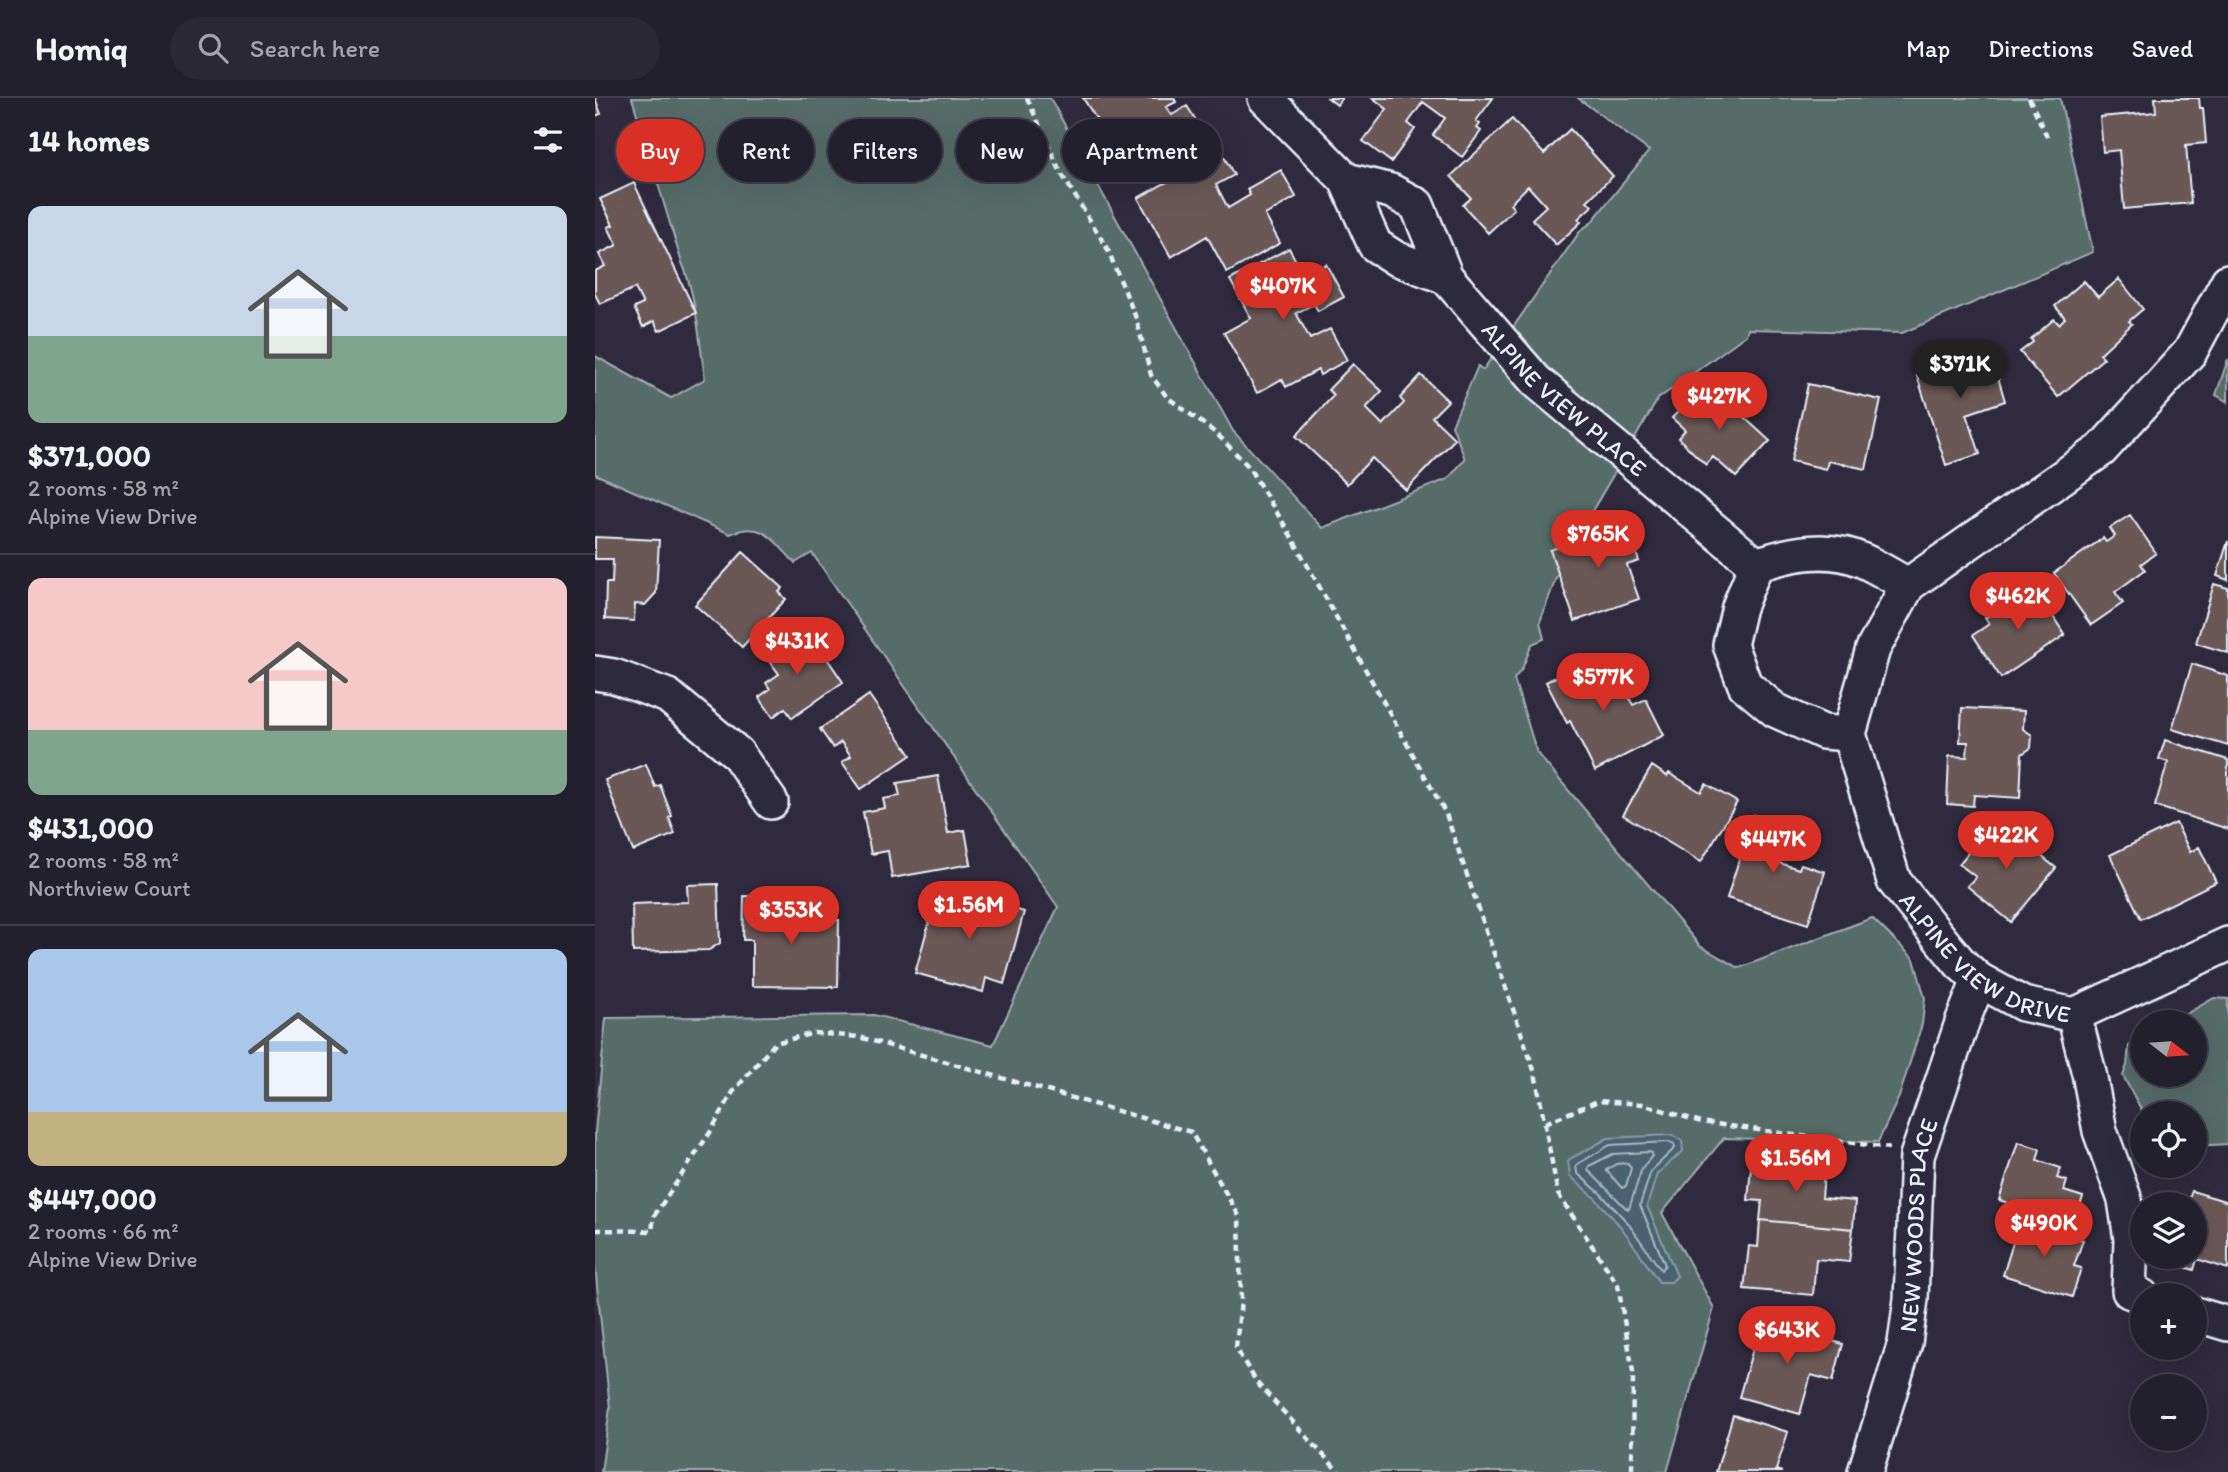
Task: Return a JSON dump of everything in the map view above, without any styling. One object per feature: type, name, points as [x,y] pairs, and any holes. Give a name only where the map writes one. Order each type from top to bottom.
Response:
[{"type":"street","name":"ALPINE VIEW PLACE","points":[[1265,98],[1346,180],[1375,245],[1395,258],[1446,277]]},
{"type":"street","name":"ALPINE VIEW PLACE","points":[[1346,180],[1391,191],[1417,205],[1446,277],[1536,381],[1756,565]]},
{"type":"street","points":[[1907,586],[1861,559],[1819,550],[1777,557],[1756,565],[1739,607],[1730,645],[1745,685],[1775,710],[1823,732],[1849,734],[1873,649],[1907,586],[2101,450],[2190,352],[2228,281]]},
{"type":"street","points":[[595,673],[614,676],[668,696],[737,753],[771,802]]},
{"type":"street","name":"ALPINE VIEW DRIVE","points":[[1849,734],[1894,881],[1953,955],[1979,980],[2023,1004],[2074,1015],[2228,944]]},
{"type":"street","name":"NEW WOODS PLACE","points":[[1865,1472],[1905,1343],[1911,1299],[1917,1156],[1979,980]]},
{"type":"street","points":[[2074,1015],[2100,1131],[2125,1199],[2131,1238],[2130,1291]]},
{"type":"street","points":[[2207,1318],[2228,1324]]},
{"type":"path","points":[[1027,98],[1061,173],[1107,248],[1136,318],[1151,375],[1167,397],[1217,435],[1248,467],[1290,534],[1446,814],[1535,1073],[1558,1194],[1618,1285],[1633,1372],[1632,1472]]},
{"type":"path","points":[[2029,98],[2049,141]]},
{"type":"path","points":[[595,1230],[652,1231],[654,1216],[711,1131],[733,1092],[775,1043],[814,1033],[859,1037],[1191,1132],[1239,1216],[1241,1301],[1236,1347],[1258,1384],[1339,1472]]},
{"type":"path","points":[[1545,1123],[1598,1101],[1642,1104],[1702,1122],[1900,1150]]},
{"type":"green space","points":[[632,98],[1050,98],[1062,120],[1062,182],[1096,182],[1233,431],[1322,528],[1448,479],[1465,459],[1452,425],[1478,366],[1483,370],[1581,230],[1591,223],[1649,151],[1578,98],[2060,98],[2093,252],[1902,333],[1748,329],[1746,335],[1658,399],[1562,562],[1540,622],[1544,639],[1532,644],[1522,669],[1514,679],[1537,753],[1700,946],[1739,968],[1872,918],[1914,959],[1925,998],[1922,1024],[1899,1097],[1878,1142],[1724,1138],[1662,1213],[1714,1308],[1667,1472],[601,1472],[610,1408],[595,1267],[595,1132],[606,1018],[874,1015],[993,1045],[1058,907],[812,553],[795,563],[774,540],[760,531],[741,530],[730,534],[595,474],[595,356],[671,398],[705,379],[691,289],[657,182],[704,182],[704,119],[638,119]]},
{"type":"green space","points":[[2228,359],[2228,402],[2216,395]]},
{"type":"green space","points":[[2214,998],[2228,999],[2228,1144],[2207,1145],[2207,1101],[2137,1101],[2123,1076],[2130,1045],[2130,1087],[2207,1087],[2207,1010],[2193,1010]]},
{"type":"water","points":[[1672,1135],[1682,1141],[1683,1151],[1657,1174],[1647,1206],[1677,1276],[1671,1282],[1659,1282],[1622,1228],[1595,1198],[1570,1176],[1568,1160],[1608,1138]]},
{"type":"building","points":[[595,98],[601,114],[595,116]]},
{"type":"building","points":[[1083,98],[1174,98],[1176,102],[1166,107],[1172,115],[1187,106],[1195,119],[1096,119]]},
{"type":"building","points":[[1328,98],[1342,98],[1337,105]]},
{"type":"building","points":[[1373,98],[1493,98],[1476,121],[1480,124],[1477,128],[1481,131],[1462,157],[1433,135],[1445,118],[1423,102],[1408,123],[1415,129],[1391,162],[1363,141],[1387,109]]},
{"type":"building","points":[[2155,98],[2199,98],[2200,108],[2203,108],[2206,143],[2186,145],[2191,203],[2124,209],[2119,150],[2103,152],[2100,117],[2156,112]]},
{"type":"building","points":[[1512,119],[1544,154],[1570,129],[1613,176],[1587,201],[1592,206],[1578,219],[1581,222],[1556,245],[1532,219],[1546,206],[1528,186],[1510,204],[1514,209],[1488,233],[1463,205],[1471,198],[1451,176]]},
{"type":"building","points":[[1222,153],[1234,175],[1222,182]]},
{"type":"building","points":[[1281,170],[1296,197],[1265,215],[1280,243],[1227,273],[1207,236],[1171,257],[1138,198],[1167,182],[1221,182],[1216,185],[1228,208],[1250,195],[1247,189]]},
{"type":"building","points":[[634,183],[696,313],[659,331],[654,321],[643,327],[634,308],[643,304],[635,288],[600,304],[595,294],[595,271],[605,266],[599,254],[617,245],[608,227],[613,225],[600,199]]},
{"type":"building","points":[[1289,248],[1304,276],[1326,264],[1344,297],[1318,311],[1314,304],[1296,313],[1310,339],[1330,329],[1347,360],[1320,375],[1318,370],[1286,387],[1282,379],[1257,393],[1224,333],[1251,318],[1230,280]]},
{"type":"building","points":[[2119,279],[2143,309],[2129,321],[2132,324],[2100,354],[2104,358],[2058,397],[2020,352],[2054,319],[2059,324],[2065,318],[2055,306],[2084,281],[2098,297]]},
{"type":"building","points":[[1972,350],[1974,356],[1990,350],[2005,401],[1967,414],[1980,454],[1946,465],[1917,376],[1940,369],[1937,362]]},
{"type":"building","points":[[1353,364],[1382,391],[1366,408],[1383,425],[1404,403],[1400,398],[1421,375],[1448,401],[1432,417],[1455,439],[1406,490],[1372,458],[1347,484],[1296,436],[1334,395],[1328,390]]},
{"type":"building","points":[[1808,384],[1881,400],[1866,469],[1828,461],[1826,469],[1791,461]]},
{"type":"building","points":[[1711,387],[1770,441],[1736,477],[1713,457],[1706,465],[1678,438],[1685,430],[1672,418],[1696,393],[1701,398]]},
{"type":"building","points":[[2130,515],[2156,553],[2141,564],[2145,570],[2115,592],[2123,603],[2091,625],[2054,573],[2103,538],[2106,542],[2115,536],[2110,528]]},
{"type":"building","points":[[1624,517],[1639,561],[1627,565],[1639,599],[1575,621],[1550,550],[1594,535],[1593,529]]},
{"type":"building","points":[[595,537],[659,540],[656,593],[645,605],[635,604],[634,621],[605,619],[606,583],[612,583],[613,559],[595,559]]},
{"type":"building","points":[[2228,541],[2228,580],[2217,576]]},
{"type":"building","points":[[743,552],[783,588],[779,592],[786,599],[742,647],[695,605]]},
{"type":"building","points":[[2214,584],[2228,588],[2228,653],[2196,643]]},
{"type":"building","points":[[2033,586],[2065,635],[2001,678],[1973,635],[1989,624],[1985,618]]},
{"type":"building","points":[[795,631],[815,660],[824,654],[843,682],[792,718],[785,708],[773,717],[759,697],[770,689],[766,683],[779,674],[764,653]]},
{"type":"building","points":[[1592,658],[1597,667],[1609,660],[1633,705],[1646,699],[1664,735],[1595,771],[1570,721],[1567,723],[1546,682]]},
{"type":"building","points":[[2192,664],[2228,676],[2228,746],[2172,729]]},
{"type":"building","points":[[869,695],[911,755],[861,789],[842,762],[851,756],[841,742],[833,748],[820,729]]},
{"type":"building","points":[[1962,708],[2024,711],[2023,729],[2032,735],[2031,748],[2022,754],[2020,798],[1974,795],[1973,806],[1947,804],[1949,756],[1967,757],[1968,742],[1960,742]]},
{"type":"building","points":[[2165,740],[2228,760],[2228,829],[2155,806],[2168,762],[2159,759]]},
{"type":"building","points":[[646,764],[655,787],[660,785],[672,816],[669,818],[675,834],[633,851],[605,780]]},
{"type":"building","points":[[1652,766],[1701,792],[1706,784],[1737,802],[1701,862],[1623,815]]},
{"type":"building","points":[[938,776],[948,833],[965,830],[971,864],[892,878],[888,851],[871,854],[863,812],[885,808],[883,799],[900,796],[897,783]]},
{"type":"building","points":[[1753,815],[1788,826],[1776,862],[1799,869],[1801,864],[1825,872],[1808,924],[1727,898]]},
{"type":"building","points":[[2176,823],[2190,852],[2199,847],[2216,882],[2141,919],[2110,855]]},
{"type":"building","points":[[1990,826],[2002,835],[2008,829],[2056,868],[2011,922],[1967,886],[1976,877],[1959,864]]},
{"type":"building","points":[[718,884],[720,943],[709,950],[633,952],[632,904],[688,902],[687,885]]},
{"type":"building","points":[[939,887],[1024,912],[1004,984],[986,978],[983,992],[915,973]]},
{"type":"building","points":[[744,896],[775,897],[774,905],[791,904],[790,920],[811,920],[811,911],[833,912],[834,920],[839,920],[838,987],[752,986],[752,940],[743,940]]},
{"type":"building","points":[[2018,1142],[2040,1149],[2037,1160],[2061,1168],[2057,1178],[2067,1181],[2064,1191],[2083,1197],[2074,1224],[1999,1200]]},
{"type":"building","points":[[1752,1156],[1825,1162],[1822,1198],[1855,1201],[1853,1229],[1760,1220],[1762,1201],[1748,1200]]},
{"type":"building","points":[[2207,1196],[2228,1202],[2228,1269],[2207,1262]]},
{"type":"building","points":[[1760,1220],[1853,1229],[1849,1262],[1816,1259],[1813,1295],[1744,1289],[1749,1246],[1758,1247]]},
{"type":"building","points":[[2020,1220],[2083,1240],[2074,1266],[2081,1268],[2072,1297],[2003,1275]]},
{"type":"building","points":[[1761,1321],[1843,1344],[1833,1381],[1811,1375],[1800,1414],[1739,1397]]},
{"type":"building","points":[[1733,1415],[1788,1432],[1776,1470],[1782,1472],[1716,1472]]}]
